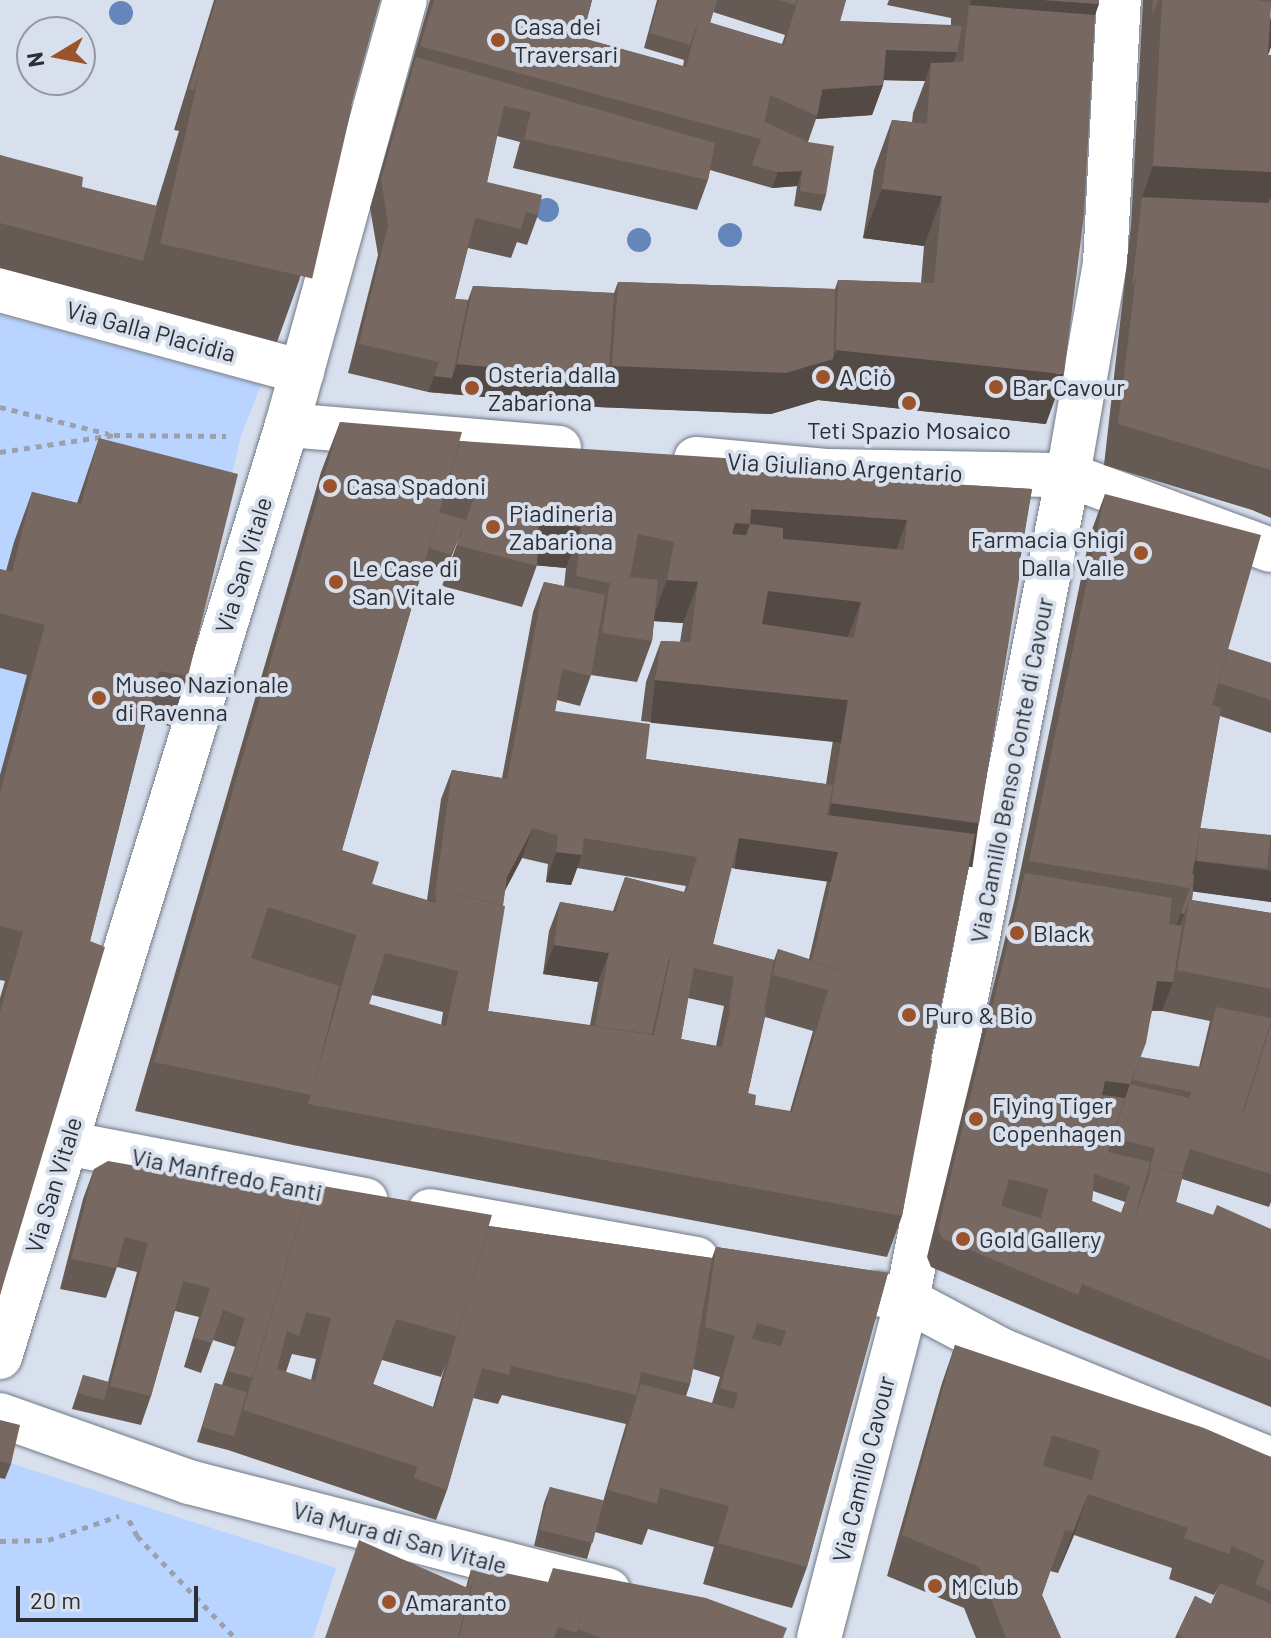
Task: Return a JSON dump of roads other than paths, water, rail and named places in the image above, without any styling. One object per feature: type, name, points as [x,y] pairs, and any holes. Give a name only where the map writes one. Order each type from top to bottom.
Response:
[{"type":"street","name":"Via San Vitale","points":[[0,1357],[284,433],[405,0]]},
{"type":"street","name":"Via Camillo Benso Conte di Cavour","points":[[907,1300],[1068,475],[1105,263],[1119,0]]},
{"type":"street","name":"Via Galla Placidia","points":[[0,290],[302,372]]},
{"type":"street","points":[[284,433],[605,452]]},
{"type":"street","name":"Via Giuliano Argentario","points":[[653,456],[828,471],[1068,475],[1271,550]]},
{"type":"street","name":"Via Manfredo Fanti","points":[[66,1143],[739,1267]]},
{"type":"street","points":[[831,1285],[907,1300],[1003,1351],[1271,1460]]},
{"type":"street","name":"Via Camillo Cavour","points":[[803,1636],[907,1300]]},
{"type":"street","name":"Via Mura di San Vitale","points":[[0,1415],[189,1482],[649,1600]]},
{"type":"place","name":"Casa dei Traversari","points":[[498,40]]},
{"type":"place","name":"A Ciò","points":[[823,377]]},
{"type":"place","name":"Bar Cavour","points":[[996,387]]},
{"type":"place","name":"Osteria dalla Zabariona","points":[[472,388]]},
{"type":"place","name":"Teti Spazio Mosaico","points":[[909,403]]},
{"type":"place","name":"Casa Spadoni","points":[[330,486]]},
{"type":"place","name":"Piadineria Zabariona","points":[[493,527]]},
{"type":"place","name":"Farmacia Ghigi Dalla Valle","points":[[1141,553]]},
{"type":"place","name":"Le Case di San Vitale","points":[[336,582]]},
{"type":"place","name":"Museo Nazionale di Ravenna","points":[[99,698]]},
{"type":"place","name":"Black","points":[[1017,933]]},
{"type":"place","name":"Puro & Bio","points":[[909,1015]]},
{"type":"place","name":"Flying Tiger Copenhagen","points":[[976,1119]]},
{"type":"place","name":"Gold Gallery","points":[[963,1239]]},
{"type":"place","name":"M Club","points":[[935,1586]]},
{"type":"place","name":"Amaranto","points":[[389,1602]]}]
